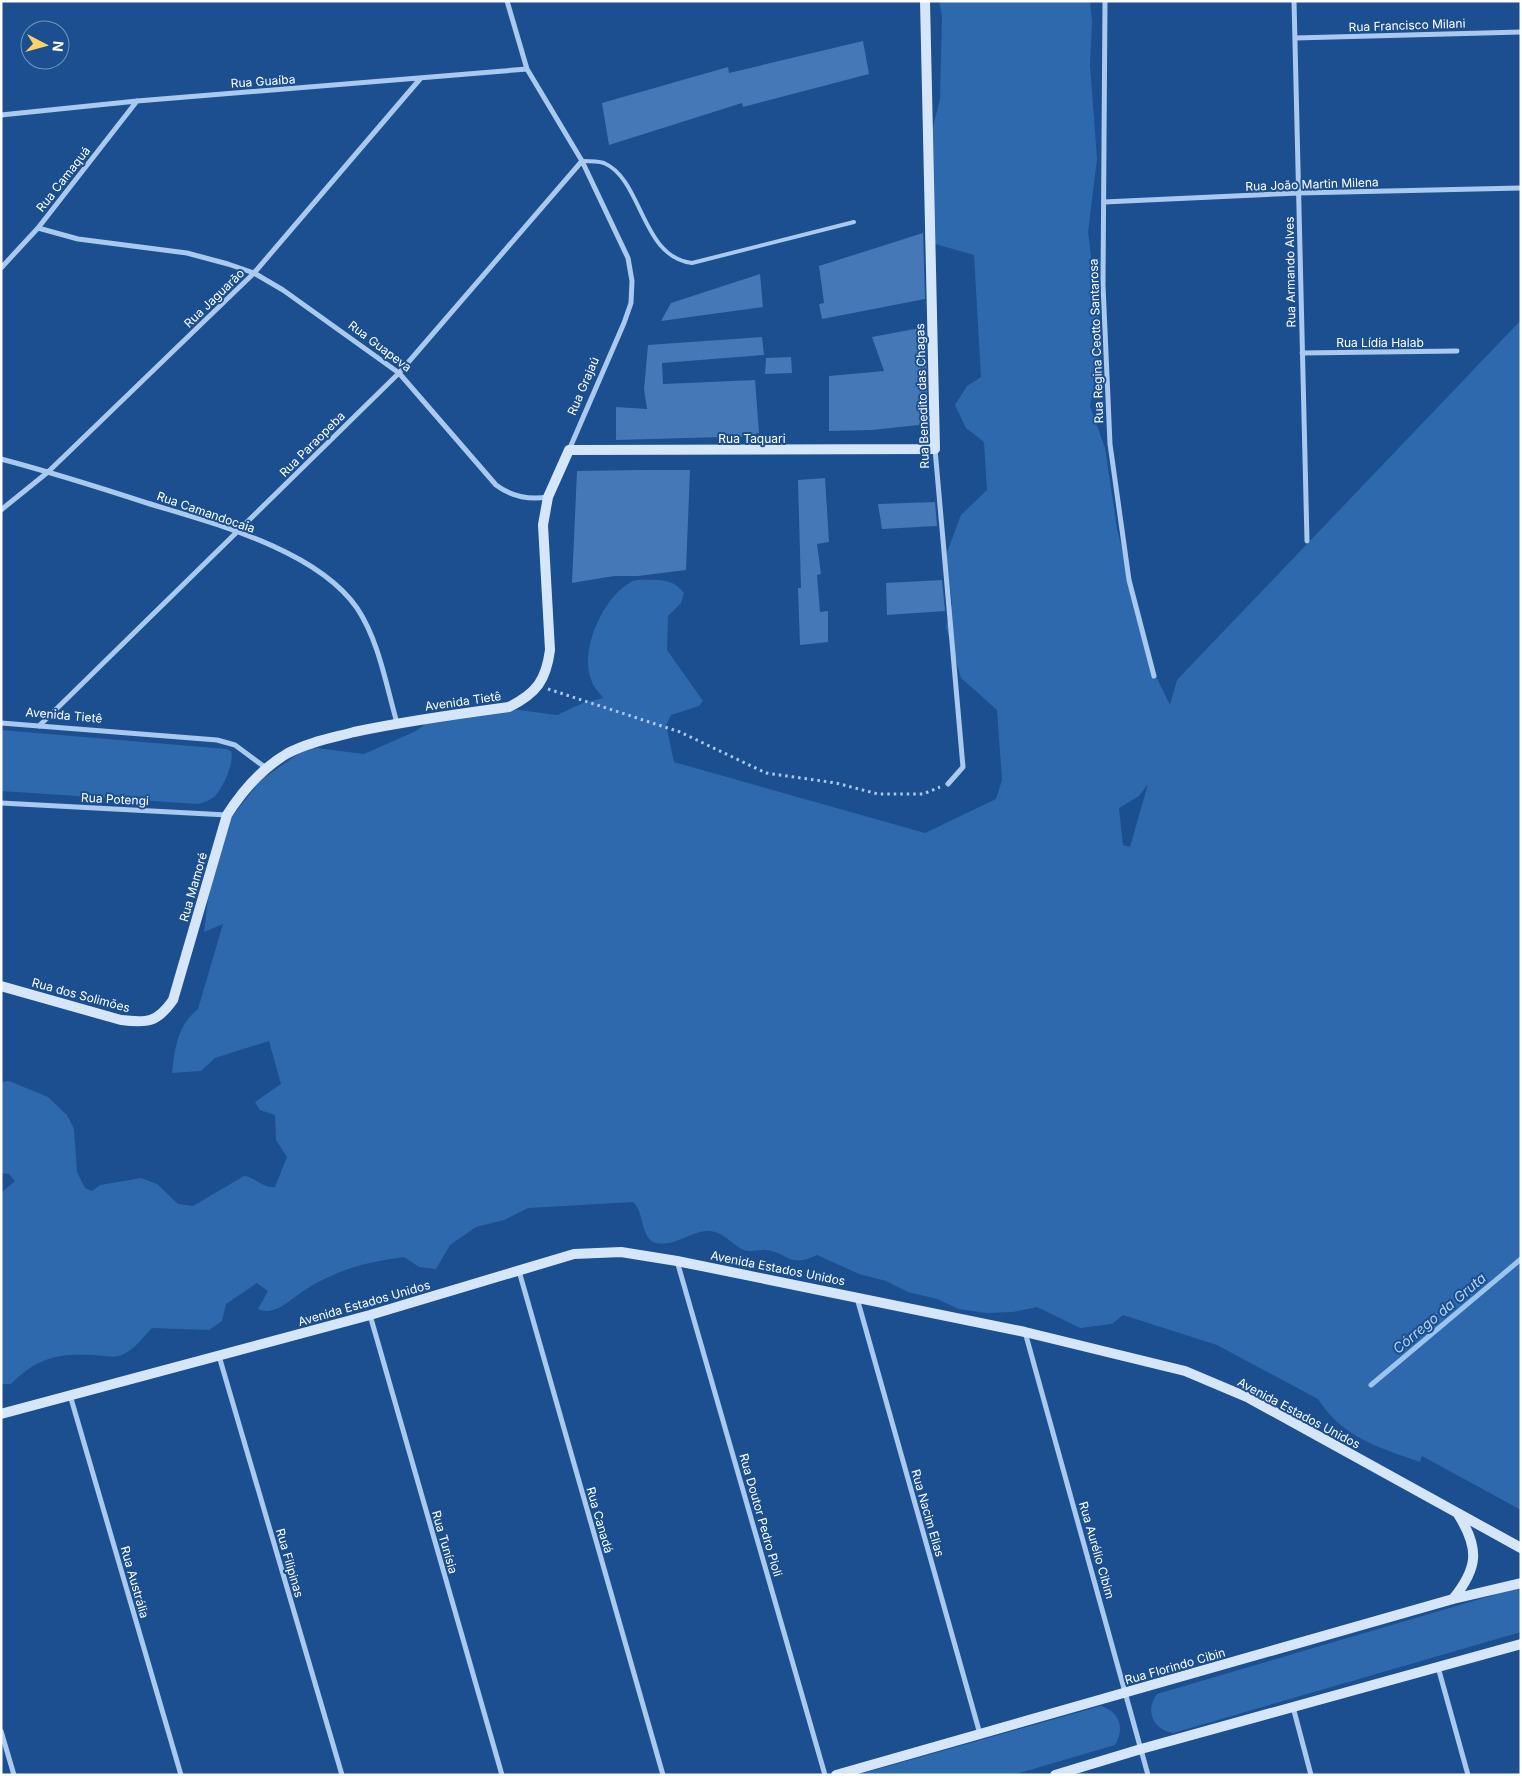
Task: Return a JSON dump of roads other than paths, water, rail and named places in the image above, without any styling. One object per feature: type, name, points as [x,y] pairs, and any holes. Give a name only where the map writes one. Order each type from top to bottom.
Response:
[{"type":"street","name":"Rua Grajaú","points":[[507,1],[527,69],[582,161],[628,258],[632,281],[631,303],[624,323],[548,497]]},
{"type":"street","name":"Rua Benedito das Chagas","points":[[925,1],[936,449],[963,767],[948,784]]},
{"type":"street","name":"Rua Regina Ceotto Santarosa","points":[[1105,1],[1103,285],[1110,444],[1128,580],[1154,676]]},
{"type":"street","name":"Rua Armando Alves","points":[[1294,1],[1307,542]]},
{"type":"street","name":"Rua Francisco Milani","points":[[1295,38],[1521,32]]},
{"type":"street","name":"Rua Guaíba","points":[[1,115],[137,101],[527,69]]},
{"type":"street","name":"Rua Jaguarão","points":[[1,510],[48,472],[254,274],[420,79]]},
{"type":"street","name":"Rua Camaquá","points":[[1,268],[38,228],[137,101]]},
{"type":"street","name":"Rua Paraopeba","points":[[39,726],[399,373],[582,161]]},
{"type":"street","name":"Rua João Martin Milena","points":[[1104,202],[1298,193],[1521,188]]},
{"type":"street","name":"Rua Guapeva","points":[[38,228],[78,239],[187,253],[228,264],[254,274],[283,290],[399,373],[496,485],[506,492],[522,498],[533,500],[548,497]]},
{"type":"street","name":"Rua Lídia Halab","points":[[1302,353],[1457,351]]},
{"type":"street","name":"Rua Taquari","points":[[569,450],[936,449]]},
{"type":"street","name":"Rua Camandocaia","points":[[1,459],[238,532],[299,559],[333,583],[356,608],[370,632],[397,723]]},
{"type":"street","name":"Avenida Tietê","points":[[1,723],[217,740],[235,745],[266,768],[289,753],[316,741],[397,723],[509,707],[526,699],[538,686],[547,670],[550,650],[543,525],[548,497]]},
{"type":"street","name":"Rua Mamoré","points":[[155,1019],[165,1012],[173,1000],[227,815],[239,797],[266,768]]},
{"type":"street","name":"Rua Potengi","points":[[1,803],[227,815]]},
{"type":"street","name":"Rua dos Solimões","points":[[1,986],[121,1020],[140,1022],[155,1019]]},
{"type":"street","name":"Avenida Estados Unidos","points":[[1,1414],[370,1315],[574,1254],[621,1252],[677,1261],[1025,1332],[1185,1371],[1249,1398],[1521,1548]]},
{"type":"street","name":"Rua Doutor Pedro Pioli","points":[[677,1261],[825,1775]]},
{"type":"street","name":"Rua Canadá","points":[[519,1271],[663,1775]]},
{"type":"street","name":"Rua Nacim Elias","points":[[857,1297],[980,1734]]},
{"type":"street","name":"Rua Tunísia","points":[[370,1315],[502,1775]]},
{"type":"street","name":"Rua Aurélio Cibim","points":[[1025,1332],[1148,1775]]},
{"type":"street","name":"Rua Filipinas","points":[[219,1356],[342,1775]]},
{"type":"street","name":"Rua Austrália","points":[[70,1394],[181,1775]]},
{"type":"street","points":[[1453,1600],[1468,1581],[1474,1558],[1470,1534],[1458,1514]]},
{"type":"street","name":"Rua Florindo Cibin","points":[[836,1775],[1453,1600],[1521,1583]]},
{"type":"street","points":[[1055,1775],[1141,1749],[1521,1644]]},
{"type":"street","points":[[1438,1667],[1468,1775]]},
{"type":"street","points":[[1293,1707],[1311,1775]]},
{"type":"street","points":[[1,1732],[14,1775]]},
{"type":"lane","points":[[582,161],[603,163],[616,171],[658,244],[681,261],[692,263],[854,222]]},
{"type":"waterway","name":"Córrego da Gruta","points":[[1371,1385],[1521,1259]]}]
